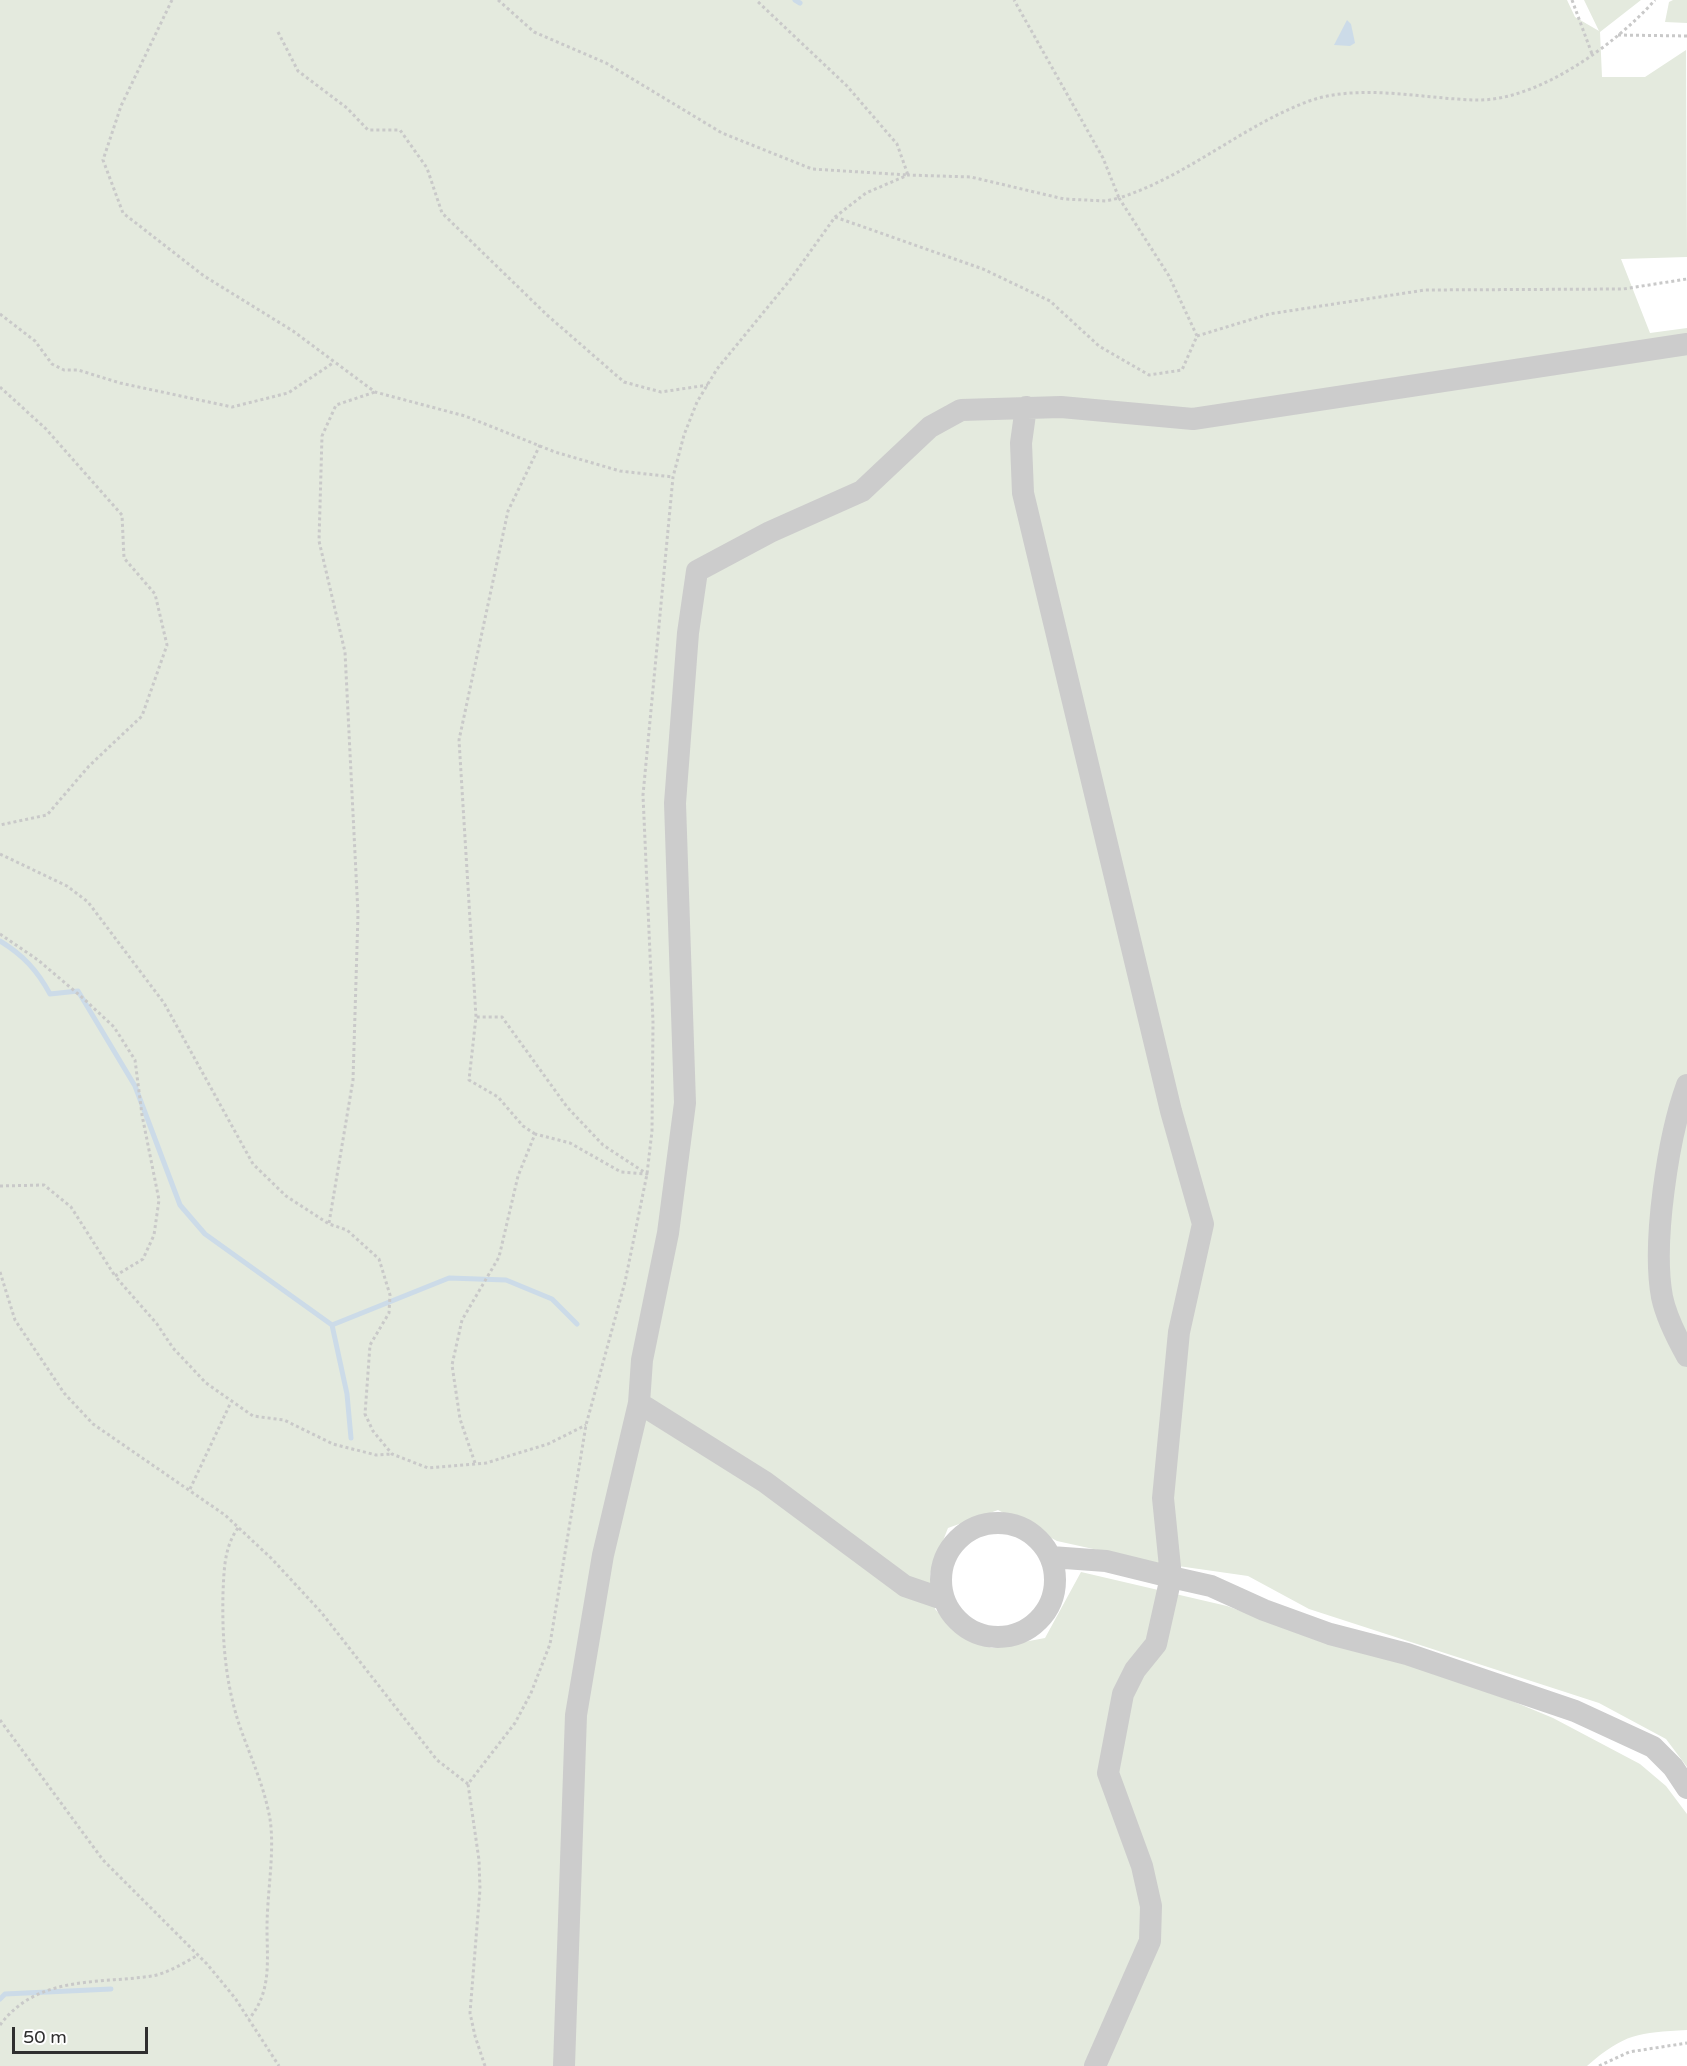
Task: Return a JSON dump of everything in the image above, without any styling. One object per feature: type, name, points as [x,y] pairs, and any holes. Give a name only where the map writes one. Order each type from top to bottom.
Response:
[{"type":"lane","points":[[564,2066],[576,1715],[603,1555],[639,1403],[642,1360],[668,1233],[685,1103],[675,803],[688,633],[698,571],[771,532],[862,491],[930,427],[961,410],[1061,407],[1193,419],[1687,344]]},
{"type":"lane","points":[[1026,407],[1021,443],[1023,493],[1166,1088],[1203,1224],[1179,1332],[1164,1486],[1171,1577],[1156,1644],[1134,1670],[1123,1694],[1108,1773],[1142,1866],[1151,1906],[1150,1941],[1095,2066]]},
{"type":"lane","points":[[1687,1085],[1672,1142],[1659,1233],[1662,1298],[1687,1356]]},
{"type":"lane","points":[[639,1403],[765,1482],[905,1586],[943,1599]]},
{"type":"lane","points":[[1005,1523],[1024,1529],[1040,1541],[1051,1557],[1055,1575],[1054,1594],[1047,1611],[1035,1625],[1019,1634],[1001,1638],[974,1632],[952,1616],[943,1599],[940,1580],[943,1561],[960,1537],[986,1524],[1005,1523]]},
{"type":"lane","points":[[1051,1557],[1106,1561],[1210,1586],[1264,1610],[1330,1634],[1407,1654],[1575,1711],[1653,1747],[1673,1767],[1687,1788]]},
{"type":"path","points":[[172,0],[121,106],[103,160],[123,213],[204,276],[293,331],[333,363],[375,392],[465,416],[540,446],[620,471],[673,477]]},
{"type":"path","points":[[498,0],[534,32],[606,63],[722,133],[812,169],[908,174],[897,144],[861,102],[756,0]]},
{"type":"path","points":[[1572,0],[1592,54]]},
{"type":"path","points":[[835,217],[983,270],[1050,301],[1099,346],[1149,375],[1182,370],[1197,336],[1169,276],[1119,198],[1184,170],[1264,124],[1310,101],[1354,93],[1479,100],[1516,93],[1554,79],[1592,54],[1655,0]]},
{"type":"path","points":[[278,32],[298,71],[347,108],[368,130],[400,130],[427,168],[442,213],[547,315],[624,382],[661,392],[708,385]]},
{"type":"path","points":[[1616,35],[1687,36]]},
{"type":"path","points":[[1197,336],[1269,314],[1425,290],[1623,289],[1687,279]]},
{"type":"path","points":[[0,314],[35,341],[52,364],[64,370],[78,370],[120,383],[232,407],[288,393],[333,363]]},
{"type":"path","points":[[0,387],[46,429],[123,515],[124,558],[155,594],[167,645],[142,716],[89,766],[47,815],[0,825]]},
{"type":"path","points":[[329,1224],[354,1080],[358,914],[345,652],[320,541],[322,436],[336,405],[375,392]]},
{"type":"path","points":[[476,1017],[502,1017],[567,1107],[603,1145],[647,1174],[621,1172],[570,1143],[535,1134],[523,1126],[498,1097],[469,1080],[476,1017],[459,740],[508,511],[540,446]]},
{"type":"path","points":[[0,854],[67,886],[88,902],[164,1003],[254,1164],[286,1196],[329,1224],[347,1230],[379,1259],[390,1295],[389,1313],[370,1345],[365,1414],[373,1431],[392,1454]]},
{"type":"path","points":[[0,933],[38,960],[114,1027],[135,1060],[142,1115],[159,1200],[154,1235],[143,1259],[115,1276]]},
{"type":"path","points":[[475,1464],[460,1419],[452,1365],[462,1320],[499,1257],[518,1176],[535,1134]]},
{"type":"path","points":[[0,1186],[44,1185],[71,1207],[115,1276],[157,1323],[173,1348],[206,1383],[253,1416],[285,1420],[333,1444],[376,1455],[392,1454],[428,1468],[475,1464],[548,1444],[586,1425]]},
{"type":"path","points":[[0,1272],[15,1320],[64,1394],[93,1424],[190,1490],[238,1527],[272,1559],[321,1612],[437,1760],[468,1784]]},
{"type":"path","points":[[190,1490],[232,1401]]},
{"type":"path","points":[[238,1527],[225,1559],[224,1650],[233,1704],[265,1794],[271,1841],[267,1911],[268,1978],[262,1998],[249,2019]]},
{"type":"path","points":[[0,1720],[103,1860],[198,1955],[249,2019],[279,2066]]},
{"type":"path","points":[[0,2025],[9,2013],[51,1987],[154,1976],[198,1955]]},
{"type":"path","points":[[1599,2066],[1629,2052],[1687,2043]]},
{"type":"shaded area","points":[[0,0],[1567,0],[1575,17],[1599,31],[1584,0],[1641,0],[1600,32],[1602,77],[1645,77],[1686,50],[1687,257],[1621,259],[1650,333],[1687,328],[1687,1767],[1666,1739],[1599,1703],[1309,1609],[1248,1576],[1157,1563],[1057,1541],[998,1510],[948,1528],[930,1574],[935,1609],[960,1636],[992,1648],[1045,1638],[1081,1572],[1227,1606],[1287,1628],[1481,1688],[1553,1718],[1640,1764],[1666,1786],[1687,1814],[1687,2030],[1656,2032],[1633,2037],[1612,2047],[1587,2066],[0,2066]]},
{"type":"shaded area","points":[[1687,0],[1687,23],[1665,22],[1669,2]]},
{"type":"water","points":[[1347,20],[1351,24],[1355,43],[1350,46],[1334,45]]},
{"type":"waterway","points":[[795,0],[800,3]]},
{"type":"waterway","points":[[0,941],[29,964],[50,994],[78,991],[135,1086],[180,1205],[205,1234],[332,1325],[347,1394],[351,1438]]},
{"type":"waterway","points":[[332,1325],[449,1278],[506,1280],[552,1299],[577,1324]]},
{"type":"waterway","points":[[0,1999],[5,1994],[111,1989]]}]
